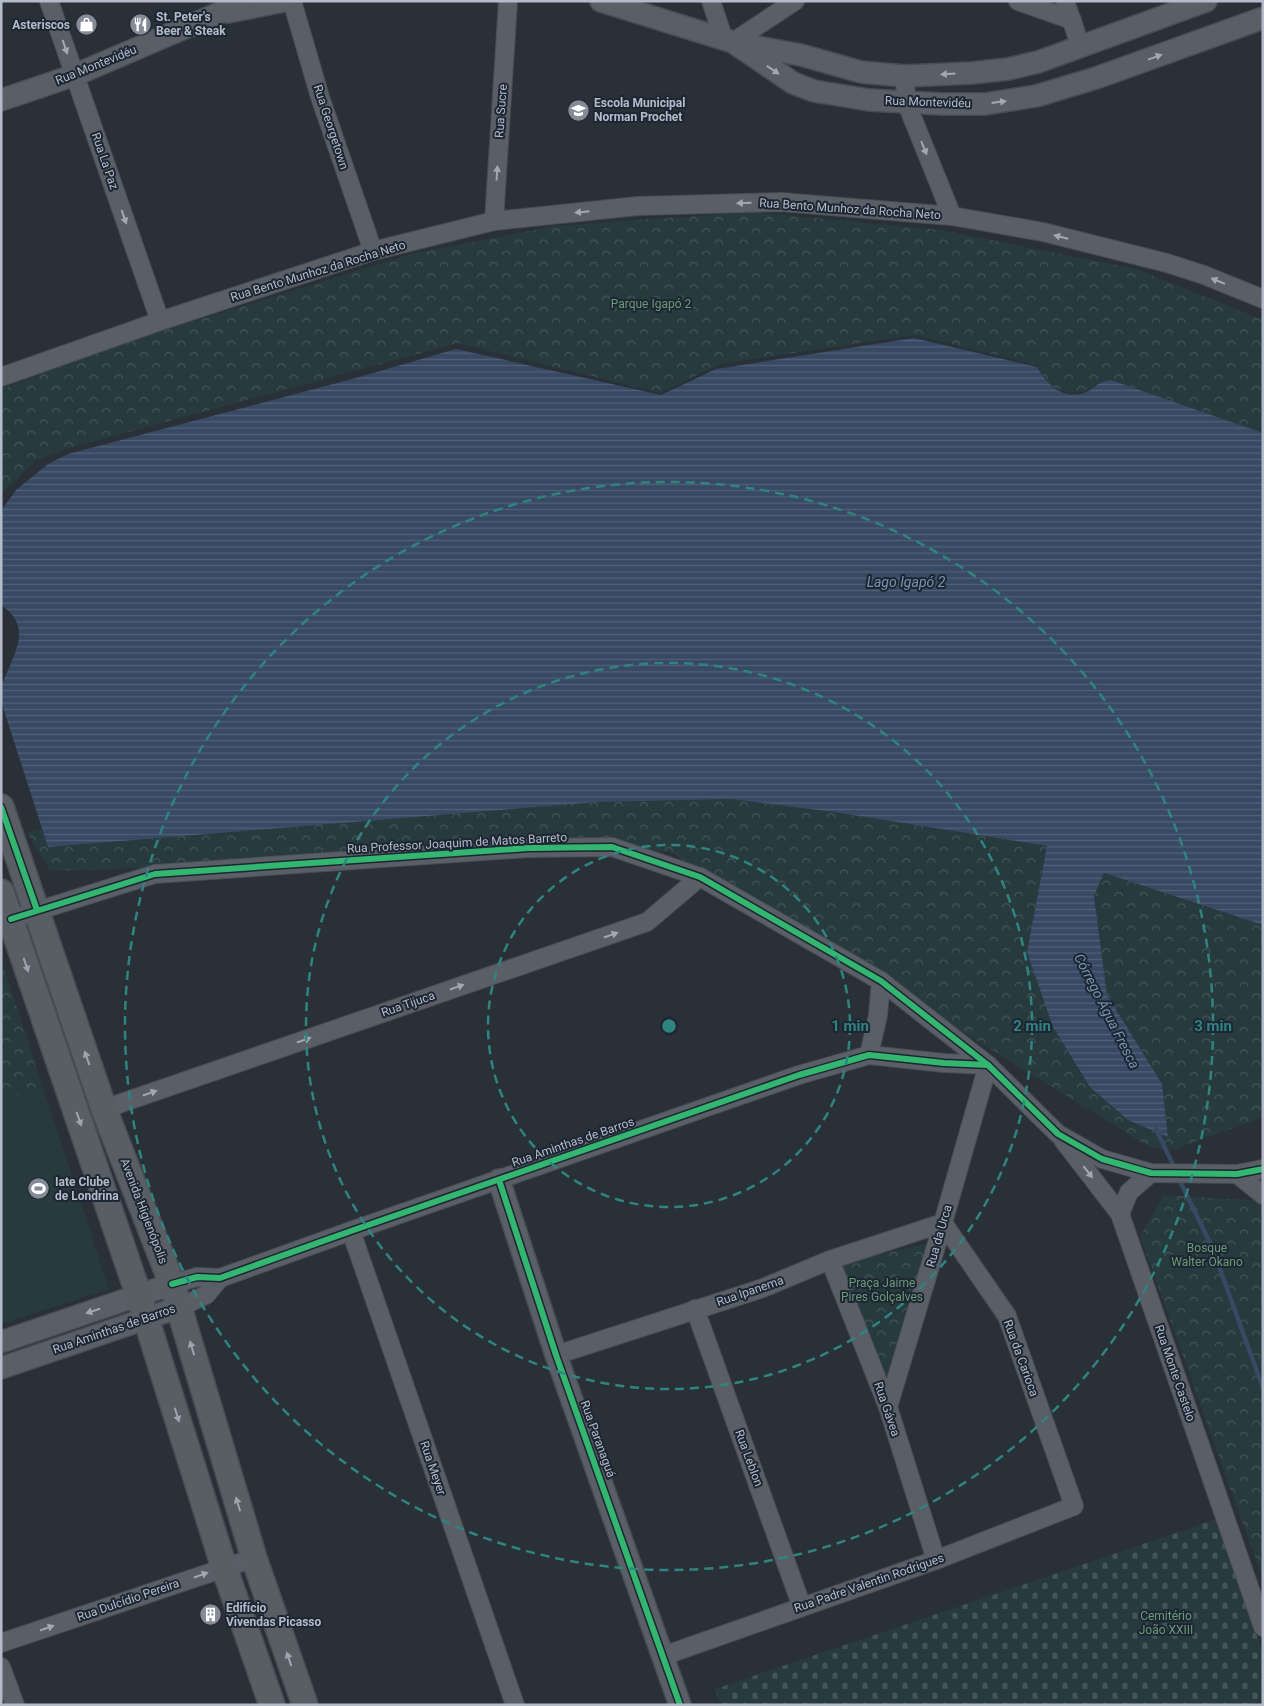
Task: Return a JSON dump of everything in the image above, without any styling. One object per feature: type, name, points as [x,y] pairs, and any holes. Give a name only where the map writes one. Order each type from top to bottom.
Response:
[{"type":"main road","name":"Avenida Higienópolis","points":[[1,807],[104,1108],[176,1295],[254,1558],[305,1705]]},
{"type":"main road","points":[[1,892],[143,1307],[224,1567],[272,1705]]},
{"type":"street","name":"Rua La Paz","points":[[49,1],[160,321]]},
{"type":"street","name":"Rua Montevidéu","points":[[1,100],[75,75],[218,14],[242,1]]},
{"type":"street","name":"Rua Montevidéu","points":[[218,14],[284,1]]},
{"type":"street","name":"Rua Georgetown","points":[[289,1],[373,251]]},
{"type":"street","name":"Rua Sucre","points":[[494,221],[508,1]]},
{"type":"street","name":"Rua Montevidéu","points":[[601,1],[728,41],[793,83],[814,91],[869,100],[906,102],[985,104],[1036,96],[1096,78],[1263,18]]},
{"type":"street","points":[[711,1],[728,41]]},
{"type":"street","points":[[728,41],[796,1]]},
{"type":"street","points":[[1018,1],[1072,20]]},
{"type":"street","points":[[1065,1],[1081,48]]},
{"type":"street","points":[[728,41],[801,54],[861,72],[905,76],[972,73],[1008,69],[1038,62],[1081,48],[1206,1]]},
{"type":"street","points":[[905,76],[906,102],[952,216]]},
{"type":"street","name":"Rua Bento Munhoz da Rocha Neto","points":[[1,377],[160,321],[373,251],[494,221],[638,206],[781,202],[952,216],[1043,232],[1167,263],[1204,275],[1263,299]]},
{"type":"street","name":"Rua Professor Joaquim de Matos Barreto","points":[[10,919],[155,874],[528,848],[612,847],[700,877],[881,981],[988,1065],[1058,1134],[1102,1159],[1152,1173],[1229,1175],[1263,1169]]},
{"type":"street","name":"Rua Tijuca","points":[[104,1108],[647,922],[700,877]]},
{"type":"street","points":[[869,1055],[878,1015],[881,981]]},
{"type":"street","name":"Rua Aminthas de Barros","points":[[176,1295],[197,1277],[220,1278],[799,1075],[869,1055],[944,1063],[988,1065]]},
{"type":"street","name":"Rua da Urca","points":[[888,1407],[988,1065]]},
{"type":"street","name":"Rua Monte Castelo","points":[[1058,1134],[1120,1214],[1263,1627]]},
{"type":"street","points":[[1120,1214],[1129,1192],[1152,1173]]},
{"type":"street","points":[[1229,1175],[1263,1195]]},
{"type":"street","name":"Rua Paranaguá","points":[[499,1180],[556,1355],[663,1656],[677,1704]]},
{"type":"street","name":"Rua Ipanema","points":[[556,1355],[763,1288],[830,1260],[943,1223]]},
{"type":"street","name":"Rua da Carioca","points":[[943,1223],[1007,1316],[1074,1506]]},
{"type":"street","name":"Rua Meyer","points":[[351,1231],[515,1705]]},
{"type":"street","name":"Rua Gávea","points":[[830,1260],[888,1407],[936,1560]]},
{"type":"street","name":"Rua Aminthas de Barros","points":[[1,1368],[143,1307],[176,1295],[206,1294],[220,1278]]},
{"type":"street","name":"Rua Aminthas de Barros","points":[[1,1342],[143,1307]]},
{"type":"street","name":"Rua Leblon","points":[[695,1309],[802,1607]]},
{"type":"street","name":"Rua Padre Valentin Rodrigues","points":[[663,1656],[936,1560],[1074,1506]]},
{"type":"street","name":"Rua Dulcídio Pereira","points":[[1,1643],[254,1558]]},
{"type":"street","points":[[1,1667],[15,1705]]},
{"type":"green space","name":"Parque Igapó 2","points":[[752,212],[941,230],[1136,269],[1263,320],[1263,433],[1112,380],[1100,382],[1093,388],[1079,393],[1066,392],[1054,388],[1046,381],[1037,365],[914,335],[720,364],[660,393],[458,343],[66,449],[36,460],[1,494],[1,389],[128,341],[412,254],[554,226]]},
{"type":"green space","points":[[731,799],[834,812],[1047,846],[1041,874],[1168,1137],[1162,1084],[1107,995],[1094,896],[1104,873],[1263,925],[1263,1117],[1170,1151],[1148,1146],[669,851],[50,871],[27,832],[42,829],[48,847],[598,802]]},
{"type":"green space","name":"Iate Clube de Londrina","points":[[1,959],[109,1289],[1,1324]]},
{"type":"green space","points":[[1,960],[43,1089],[1,1099]]},
{"type":"green space","name":"Bosque Walter Okano","points":[[1164,1195],[1261,1201],[1263,1205],[1263,1580],[1140,1236]]},
{"type":"green space","name":"Praça Jaime Pires Golçalves","points":[[931,1243],[888,1390],[834,1265]]},
{"type":"green space","name":"Cemitério João XXIII","points":[[1217,1519],[1263,1654],[1263,1701],[1252,1705],[720,1705],[715,1689]]},
{"type":"water","name":"Lago Igapó 2","points":[[914,338],[1037,367],[1054,388],[1066,394],[1083,393],[1101,382],[1111,380],[1263,433],[1263,925],[1104,873],[1094,896],[1107,995],[1162,1084],[1168,1137],[1128,1120],[1090,1087],[1053,1027],[1027,952],[1047,846],[834,812],[731,799],[598,802],[48,847],[1,701],[1,685],[17,647],[19,629],[10,613],[1,605],[1,511],[16,490],[48,464],[68,454],[356,378],[456,349],[661,395],[716,369]]},
{"type":"waterway","name":"Córrego Água Fresca","points":[[1156,1129],[1175,1169]]},
{"type":"waterway","name":"Córrego Água Fresca","points":[[1179,1179],[1212,1247],[1263,1388]]},
{"type":"cycle path","points":[[1,807],[37,910]]},
{"type":"cycle path","points":[[11,919],[155,874],[528,848],[612,847],[700,877],[881,981],[988,1065],[1058,1134],[1102,1159],[1151,1173],[1237,1174],[1263,1169]]},
{"type":"cycle path","points":[[172,1284],[197,1277],[220,1278],[799,1075],[869,1055],[944,1063],[988,1065]]},
{"type":"cycle path","points":[[499,1180],[556,1355],[680,1705]]},
{"type":"place","name":"St. Peter's Beer & Steak","points":[[140,24]]},
{"type":"place","name":"Asteriscos","points":[[86,25]]},
{"type":"place","name":"Escola Municipal Norman Prochet","points":[[578,110]]},
{"type":"place","name":"Iate Clube de Londrina","points":[[39,1189]]},
{"type":"place","name":"Edifício Vivendas Picasso","points":[[210,1615]]}]
